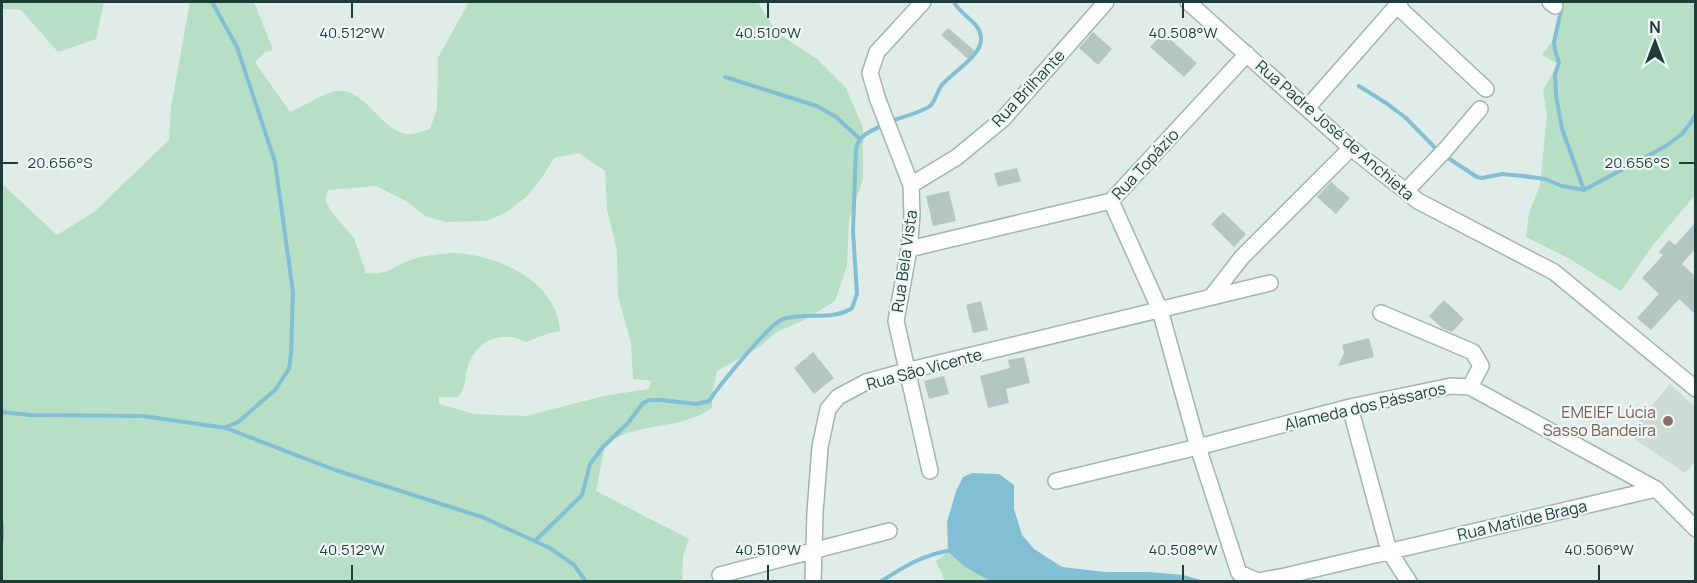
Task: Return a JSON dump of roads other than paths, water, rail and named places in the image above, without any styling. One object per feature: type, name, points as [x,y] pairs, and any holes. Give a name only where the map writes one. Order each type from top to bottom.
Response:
[{"type":"street","name":"Rua Bela Vista","points":[[923,2],[877,52],[870,73],[878,100],[912,185],[909,249],[896,321],[930,471]]},
{"type":"street","name":"Rua Brilhante","points":[[912,185],[957,157],[1003,118],[1106,2]]},
{"type":"street","name":"Rua Padre José de Anchieta","points":[[1188,2],[1351,148],[1418,201],[1554,272],[1695,390]]},
{"type":"street","points":[[1307,108],[1398,3],[1486,89]]},
{"type":"street","name":"Rua Topázio","points":[[909,249],[1111,201],[1247,54]]},
{"type":"street","points":[[1406,191],[1480,109]]},
{"type":"street","points":[[1211,297],[1242,257],[1351,148]]},
{"type":"street","points":[[1111,201],[1160,310],[1198,447],[1239,573],[1258,581],[1389,551]]},
{"type":"street","name":"Rua São Vicente","points":[[813,582],[820,447],[828,409],[838,397],[866,382],[906,371],[1270,283]]},
{"type":"street","points":[[1381,313],[1473,352],[1481,366],[1470,387]]},
{"type":"street","name":"Alameda dos Pássaros","points":[[1056,481],[1350,407],[1451,386],[1470,387],[1656,489],[1695,529]]},
{"type":"street","points":[[1350,407],[1389,551],[1409,582]]},
{"type":"street","name":"Rua Matilde Braga","points":[[1389,551],[1656,489]]},
{"type":"street","points":[[720,575],[890,531]]},
{"type":"water","points":[[972,473],[999,474],[1014,485],[1014,509],[1022,535],[1034,549],[1062,567],[1105,572],[1183,575],[1204,581],[990,581],[965,567],[948,552],[947,522],[956,491],[963,477]]},
{"type":"waterway","points":[[212,2],[237,47],[275,162],[293,292],[289,369],[275,390],[238,422],[226,427]]},
{"type":"waterway","points":[[892,121],[930,106],[941,86],[977,51],[980,44],[980,32],[954,2]]},
{"type":"waterway","points":[[1562,6],[1554,42],[1559,63],[1555,74],[1556,95],[1562,129],[1584,190]]},
{"type":"waterway","points":[[725,77],[817,106],[836,117],[860,139]]},
{"type":"waterway","points":[[1359,86],[1406,118],[1439,152]]},
{"type":"waterway","points":[[1445,156],[1477,177],[1502,174],[1523,176],[1545,179],[1562,186],[1584,190],[1666,146],[1682,134],[1696,113]]},
{"type":"waterway","points":[[535,541],[582,495],[590,464],[643,403],[649,400],[696,404],[709,401],[745,356],[776,323],[792,317],[836,314],[852,308],[857,294],[853,231],[856,149],[863,137],[882,125]]},
{"type":"waterway","points":[[2,412],[30,415],[143,416],[226,428],[335,470],[482,517],[550,548],[574,565],[586,582]]},
{"type":"waterway","points":[[2,524],[2,539]]},
{"type":"waterway","points":[[880,582],[924,558],[953,550]]},
{"type":"place","name":"EMEIEF Lúcia Sasso Bandeira","points":[[1668,421]]}]
